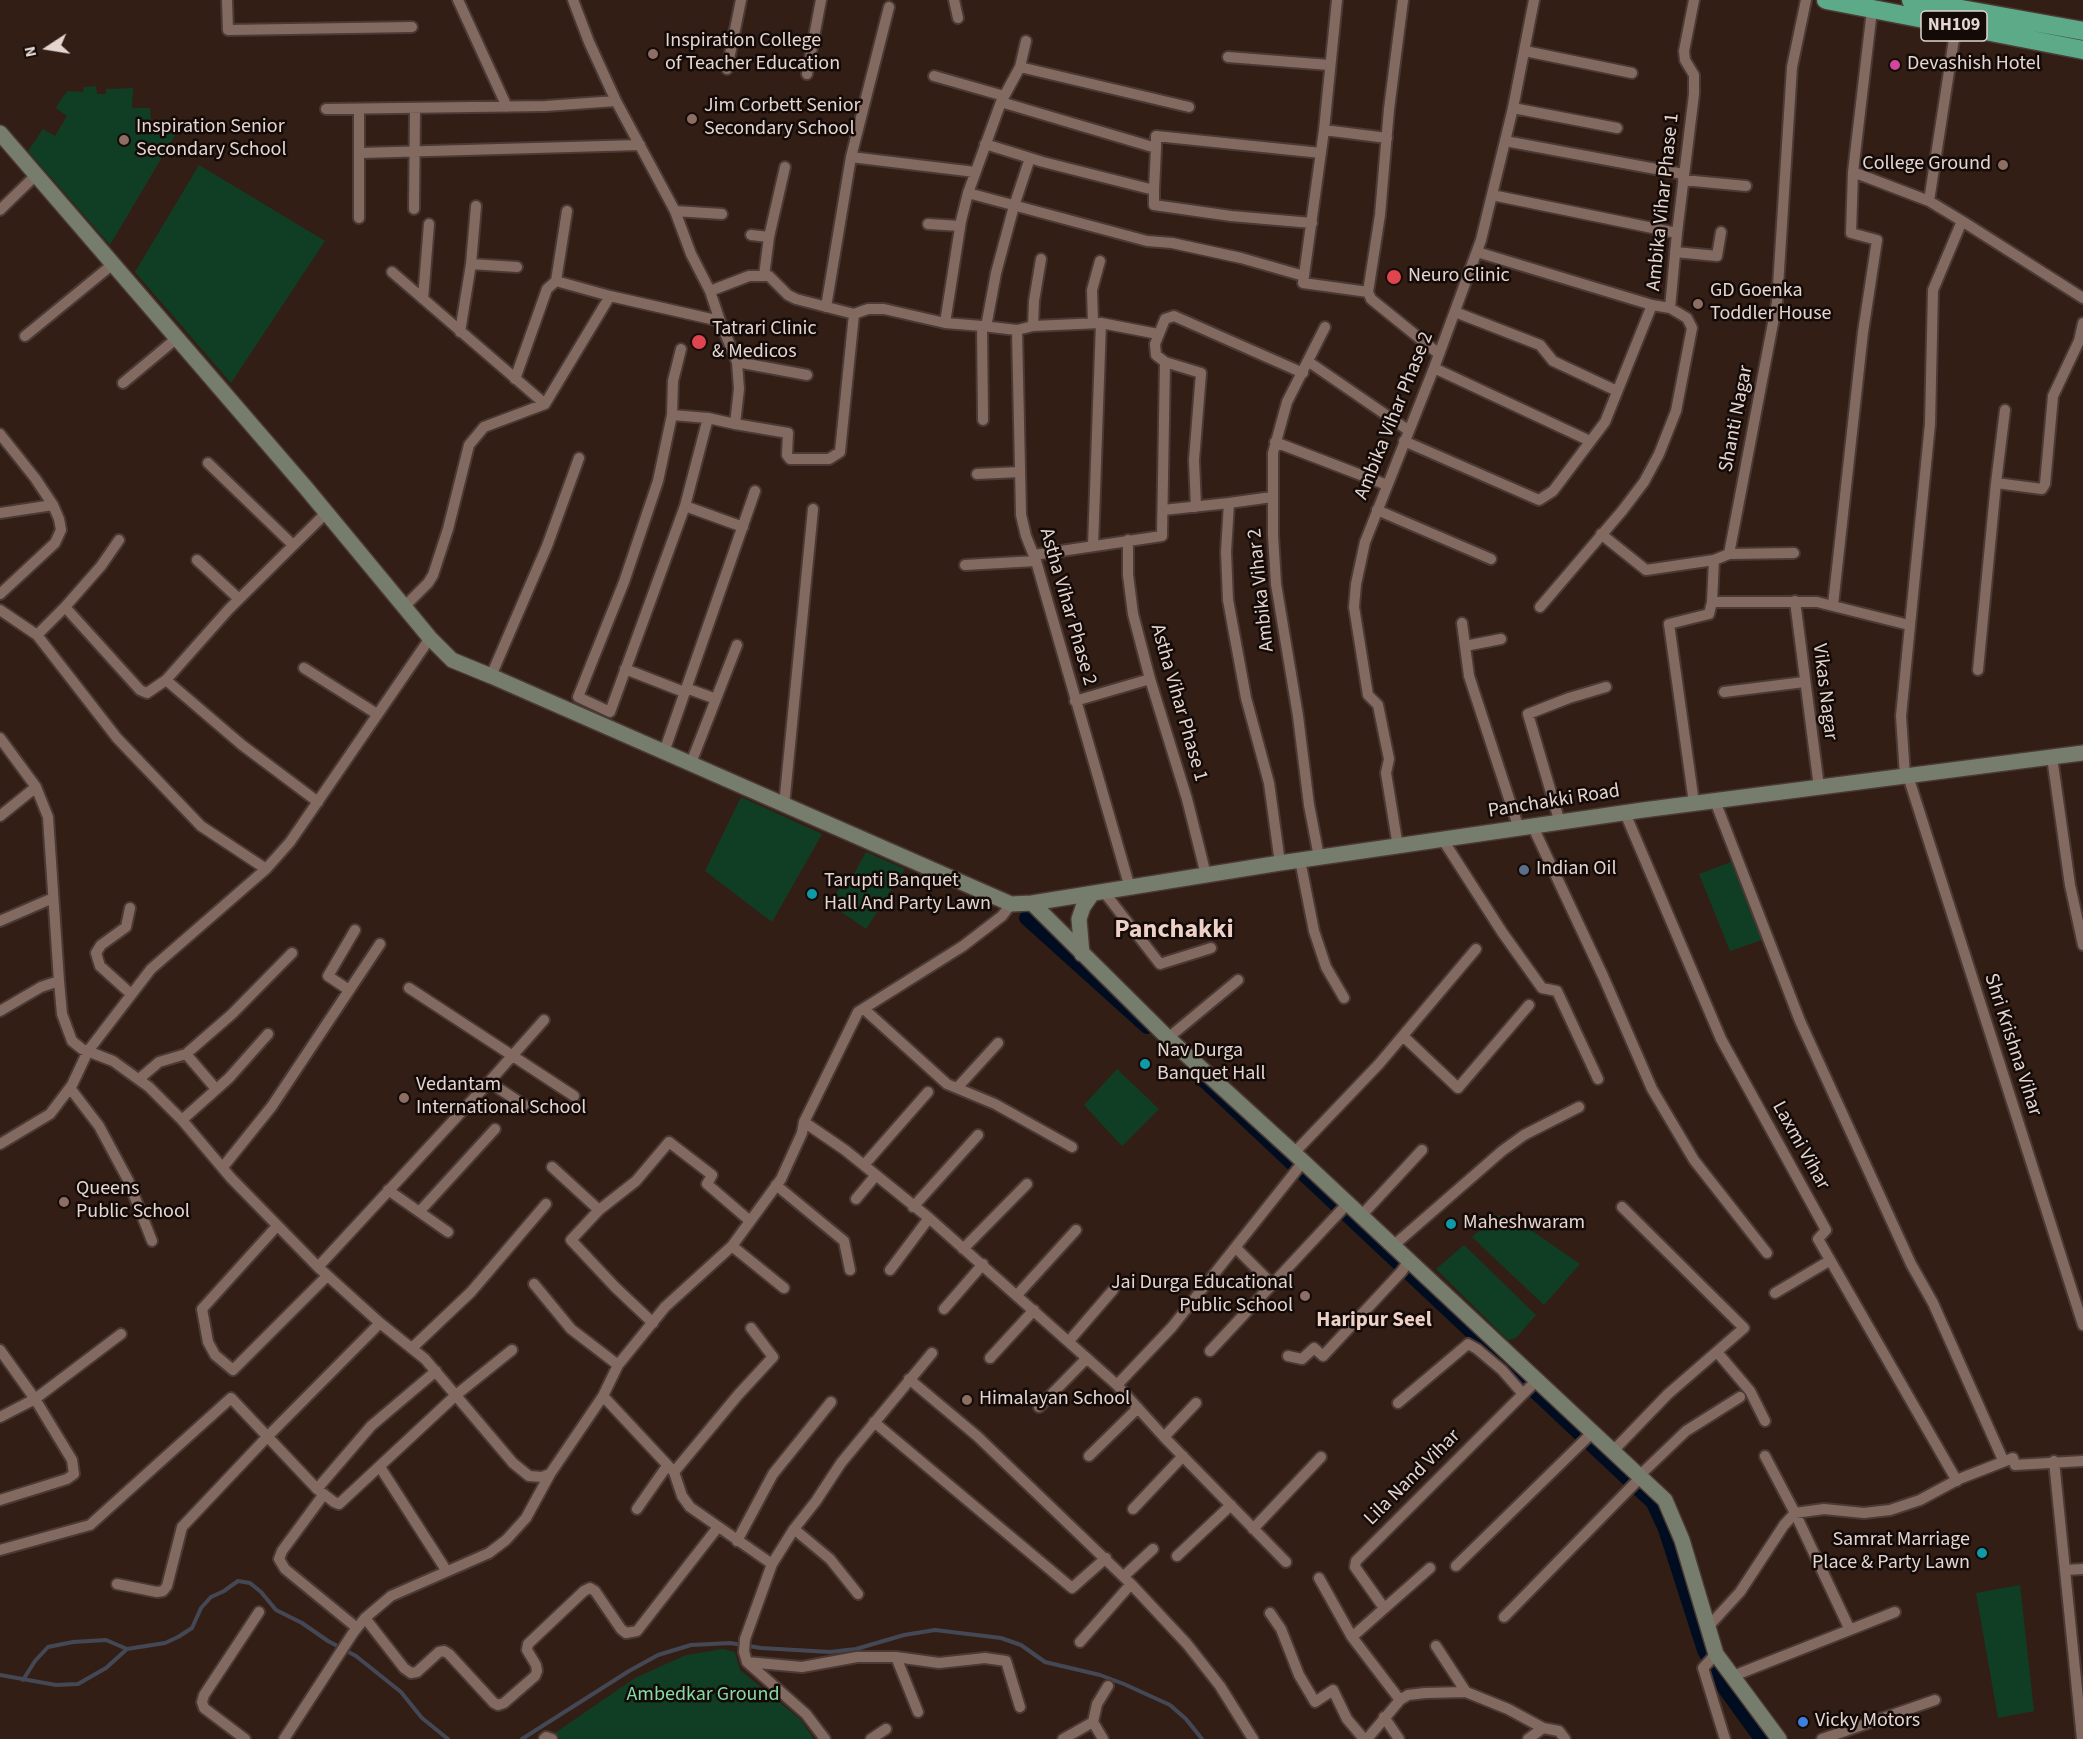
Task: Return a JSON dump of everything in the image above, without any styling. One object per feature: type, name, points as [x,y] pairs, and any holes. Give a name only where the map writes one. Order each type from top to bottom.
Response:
[{"type":"highway","name":"NH109","points":[[1826,0],[2083,50]]},
{"type":"highway","name":"NH109","points":[[1911,0],[2083,31]]},
{"type":"main road","points":[[0,133],[177,338],[430,638],[452,660],[491,675],[784,806],[1011,904]]},
{"type":"main road","name":"Panchakki Road","points":[[1011,904],[1032,903],[1319,857],[1694,803],[2083,753]]},
{"type":"main road","points":[[1082,954],[1079,919],[1083,907],[1098,893]]},
{"type":"main road","points":[[1032,903],[1343,1208],[1361,1216],[1393,1245],[1405,1266],[1529,1387],[1588,1437],[1613,1451],[1637,1481],[1665,1500],[1682,1540],[1708,1627],[1711,1659],[1732,1677],[1779,1739]]},
{"type":"street","points":[[228,0],[228,30],[412,27]]},
{"type":"street","points":[[458,0],[507,107]]},
{"type":"street","points":[[573,0],[616,101],[675,211],[691,254],[710,291],[737,362],[739,389],[735,424]]},
{"type":"street","points":[[727,69],[741,0]]},
{"type":"street","points":[[807,74],[821,0]]},
{"type":"street","points":[[954,0],[958,18]]},
{"type":"street","points":[[1336,0],[1324,130],[1303,283],[1368,292]]},
{"type":"street","points":[[1403,0],[1380,215],[1368,292],[1371,299],[1439,354]]},
{"type":"street","name":"Ambika Vihar Phase 2","points":[[1398,847],[1386,773],[1389,759],[1378,705],[1368,695],[1354,607],[1356,584],[1365,542],[1477,252],[1526,51],[1534,0]]},
{"type":"street","name":"Ambika Vihar Phase 1","points":[[1540,607],[1644,482],[1659,454],[1676,411],[1692,328],[1687,318],[1670,308],[1694,94],[1694,75],[1685,60],[1684,51],[1694,0]]},
{"type":"street","name":"Shanti Nagar","points":[[1729,554],[1777,302],[1792,67],[1806,0]]},
{"type":"street","points":[[826,307],[851,157],[889,7]]},
{"type":"street","points":[[1833,605],[1863,332],[1877,240],[1851,233],[1853,172],[1872,10]]},
{"type":"street","points":[[1929,201],[1956,26]]},
{"type":"street","points":[[945,322],[960,226],[968,193],[1003,99],[1020,67],[1026,42]]},
{"type":"street","points":[[1526,51],[1632,73]]},
{"type":"street","points":[[1228,57],[1329,65]]},
{"type":"street","points":[[1020,67],[1189,107]]},
{"type":"street","points":[[934,76],[1156,148]]},
{"type":"street","points":[[326,109],[507,107],[616,101]]},
{"type":"street","points":[[414,209],[415,108]]},
{"type":"street","points":[[1513,108],[1617,128]]},
{"type":"street","points":[[359,109],[359,218]]},
{"type":"street","points":[[1324,130],[1387,138]]},
{"type":"street","points":[[1312,223],[1231,216],[1154,204],[1156,136],[1321,153]]},
{"type":"street","points":[[1505,141],[1683,177],[1746,186]]},
{"type":"street","points":[[985,144],[1154,190]]},
{"type":"street","points":[[360,153],[640,145]]},
{"type":"street","points":[[851,157],[975,172]]},
{"type":"street","points":[[983,420],[984,327],[1014,206],[1030,158]]},
{"type":"street","points":[[764,276],[769,237],[785,167]]},
{"type":"street","points":[[1853,172],[1929,201],[2083,298]]},
{"type":"street","points":[[0,210],[36,175]]},
{"type":"street","points":[[968,193],[1147,241],[1172,243],[1241,258],[1304,276]]},
{"type":"street","points":[[1492,195],[1677,233]]},
{"type":"street","points":[[460,332],[471,264],[476,207]]},
{"type":"street","points":[[515,379],[547,289],[556,281],[567,211]]},
{"type":"street","points":[[675,211],[722,214]]},
{"type":"street","name":"Shri Krishna Vihar","points":[[1962,221],[1933,290],[1930,424],[1901,716],[1906,776],[2083,1325]]},
{"type":"street","points":[[423,299],[429,224]]},
{"type":"street","points":[[928,224],[960,226]]},
{"type":"street","points":[[1675,252],[1716,256],[1721,232]]},
{"type":"street","points":[[751,235],[769,237]]},
{"type":"street","points":[[1477,252],[1652,305],[1670,308]]},
{"type":"street","points":[[1033,326],[1034,301],[1041,259]]},
{"type":"street","points":[[1093,546],[1097,323],[1092,290],[1100,261]]},
{"type":"street","points":[[25,336],[113,264]]},
{"type":"street","points":[[471,264],[517,267]]},
{"type":"street","points":[[392,272],[545,404]]},
{"type":"street","points":[[710,291],[749,276],[769,276],[788,295],[796,299],[854,314],[868,309],[884,309],[945,322],[1017,330],[1033,326],[1097,323],[1158,334]]},
{"type":"street","points":[[556,281],[720,321]]},
{"type":"street","points":[[404,607],[433,575],[448,529],[469,445],[484,427],[545,404],[610,296]]},
{"type":"street","points":[[1309,362],[1406,435],[1539,500],[1553,491],[1605,422],[1652,305]]},
{"type":"street","points":[[1455,312],[1540,345],[1553,361],[1617,391]]},
{"type":"street","points":[[672,415],[708,418],[788,433],[787,455],[790,459],[829,459],[840,452],[854,314]]},
{"type":"street","points":[[1196,507],[1194,460],[1201,373],[1165,362],[1156,355],[1155,344],[1165,319],[1174,316],[1303,373]]},
{"type":"street","points":[[1996,483],[2042,489],[2045,484],[2053,396],[2079,341],[2083,323]]},
{"type":"street","name":"Ambika Vihar 2","points":[[1319,857],[1276,584],[1272,497],[1273,453],[1287,402],[1325,327]]},
{"type":"street","name":"Astha Vihar Phase 2","points":[[1017,330],[1021,515],[1130,888]]},
{"type":"street","points":[[123,383],[177,338]]},
{"type":"street","points":[[681,349],[673,381],[672,415],[658,481],[624,582],[578,697],[610,712],[685,506],[708,418]]},
{"type":"street","points":[[737,362],[807,375]]},
{"type":"street","points":[[965,565],[1035,558],[1093,546],[1162,536],[1165,362]]},
{"type":"street","points":[[1434,368],[1590,441]]},
{"type":"street","points":[[1978,670],[2005,410]]},
{"type":"street","points":[[0,434],[53,505],[61,530],[55,543],[0,594]]},
{"type":"street","points":[[1275,442],[1387,485]]},
{"type":"street","points":[[491,675],[547,546],[579,458]]},
{"type":"street","points":[[208,463],[293,545]]},
{"type":"street","points":[[977,474],[1020,472]]},
{"type":"street","points":[[664,752],[755,491]]},
{"type":"street","points":[[1163,510],[1272,497]]},
{"type":"street","points":[[1229,503],[1226,552],[1228,600],[1246,698],[1269,783],[1280,863]]},
{"type":"street","points":[[0,513],[53,505]]},
{"type":"street","points":[[685,506],[743,526]]},
{"type":"street","points":[[784,806],[813,509]]},
{"type":"street","points":[[1377,510],[1491,560]]},
{"type":"street","points":[[65,607],[140,690],[147,693],[166,680],[239,598],[326,513]]},
{"type":"street","points":[[1601,534],[1646,570],[1714,560],[1729,554],[1794,553]]},
{"type":"street","points":[[37,635],[101,566],[119,540]]},
{"type":"street","name":"Astha Vihar Phase 1","points":[[1128,540],[1128,575],[1133,614],[1187,800],[1206,875]]},
{"type":"street","points":[[197,560],[239,598]]},
{"type":"street","points":[[1694,803],[1669,624],[1708,614],[1712,602],[1714,560]]},
{"type":"street","name":"Vikas Nagar","points":[[1796,601],[1818,788]]},
{"type":"street","points":[[1712,602],[1817,602],[1909,625]]},
{"type":"street","points":[[0,610],[37,635],[117,738],[201,826],[266,869]]},
{"type":"street","points":[[1462,623],[1469,676],[1526,828],[1603,976],[1652,1089],[1694,1160],[1767,1253]]},
{"type":"street","points":[[0,1144],[50,1114],[70,1088],[88,1051],[152,969],[266,869],[290,842],[430,638]]},
{"type":"street","points":[[1465,646],[1501,639]]},
{"type":"street","points":[[691,763],[737,645]]},
{"type":"street","points":[[304,668],[377,714]]},
{"type":"street","points":[[625,669],[716,699]]},
{"type":"street","points":[[1076,701],[1150,679]]},
{"type":"street","points":[[166,680],[243,745],[318,802]]},
{"type":"street","points":[[1724,692],[1804,682]]},
{"type":"street","points":[[1560,823],[1528,714],[1606,687]]},
{"type":"street","points":[[0,738],[36,787],[48,817],[58,981],[62,1014],[72,1041],[82,1049],[113,1061],[139,1079],[183,1120],[277,1226],[327,1276],[425,1359],[513,1463],[529,1476],[542,1477],[550,1474]]},
{"type":"street","points":[[2052,757],[2068,874],[2083,945]]},
{"type":"street","points":[[0,816],[36,787]]},
{"type":"street","points":[[1714,801],[1800,1021],[1911,1264],[1933,1304],[2003,1460]]},
{"type":"street","name":"Laxmi Vihar","points":[[1625,813],[1721,1039],[1826,1230],[1818,1239],[1957,1481]]},
{"type":"street","points":[[1443,840],[1502,932],[1542,988],[1557,991],[1598,1079]]},
{"type":"street","points":[[1300,860],[1314,931],[1326,967],[1344,998]]},
{"type":"street","points":[[1098,893],[1160,964],[1211,948]]},
{"type":"street","points":[[0,921],[53,898]]},
{"type":"street","points":[[285,1738],[365,1618],[391,1596],[489,1552],[506,1539],[526,1518],[550,1474],[603,1396],[618,1365],[665,1307],[732,1246],[776,1185],[858,1012],[963,946],[1002,916],[1011,904]]},
{"type":"street","points":[[130,908],[126,927],[101,945],[96,953],[100,966],[131,994]]},
{"type":"street","points":[[349,990],[328,976],[355,930]]},
{"type":"street","points":[[223,1167],[272,1106],[380,944]]},
{"type":"street","points":[[1118,1385],[1172,1327],[1236,1248],[1298,1163],[1476,949]]},
{"type":"street","points":[[139,1079],[159,1062],[186,1054],[232,1014],[292,953]]},
{"type":"street","points":[[1168,1038],[1238,980]]},
{"type":"street","points":[[0,1011],[41,987],[58,981]]},
{"type":"street","points":[[409,988],[511,1057],[574,1096]]},
{"type":"street","points":[[1403,1036],[1458,1088],[1529,1005]]},
{"type":"street","points":[[864,1009],[947,1084],[995,1104],[1072,1147]]},
{"type":"street","points":[[318,1267],[544,1020]]},
{"type":"street","points":[[183,1120],[230,1078],[268,1034]]},
{"type":"street","points":[[957,1088],[998,1042]]},
{"type":"street","points":[[186,1054],[216,1089]]},
{"type":"street","points":[[489,1082],[524,1105]]},
{"type":"street","points":[[70,1088],[99,1126],[128,1180],[152,1241]]},
{"type":"street","points":[[864,1165],[928,1092]]},
{"type":"street","points":[[1393,1245],[1502,1151],[1524,1135],[1579,1107]]},
{"type":"street","points":[[804,1122],[845,1150],[929,1218],[1118,1385],[1164,1437],[1286,1562]]},
{"type":"street","points":[[420,1211],[495,1130]]},
{"type":"street","points":[[913,1207],[978,1135]]},
{"type":"street","points":[[653,1323],[571,1240],[599,1210],[636,1180],[669,1142],[712,1175],[707,1184],[750,1221]]},
{"type":"street","points":[[1361,1216],[1422,1150]]},
{"type":"street","points":[[552,1167],[599,1210]]},
{"type":"street","points":[[856,1199],[876,1174]]},
{"type":"street","points":[[963,1249],[1027,1184]]},
{"type":"street","points":[[776,1185],[844,1241],[850,1270]]},
{"type":"street","points":[[388,1190],[448,1232]]},
{"type":"street","points":[[412,1348],[471,1292],[546,1204]]},
{"type":"street","points":[[1613,1451],[1668,1394],[1744,1328],[1622,1207]]},
{"type":"street","points":[[1210,1351],[1343,1208]]},
{"type":"street","points":[[890,1270],[929,1218]]},
{"type":"street","points":[[277,1226],[202,1309],[208,1342],[215,1355],[233,1370],[327,1276]]},
{"type":"street","points":[[1017,1295],[1076,1230]]},
{"type":"street","points":[[732,1246],[784,1288]]},
{"type":"street","points":[[1236,1248],[1273,1285]]},
{"type":"street","points":[[1775,1293],[1829,1261]]},
{"type":"street","points":[[944,1309],[982,1264]]},
{"type":"street","points":[[1288,1356],[1302,1359],[1314,1348],[1323,1356],[1405,1266]]},
{"type":"street","points":[[534,1284],[572,1329],[618,1365]]},
{"type":"street","points":[[1069,1341],[1113,1290]]},
{"type":"street","points":[[990,1358],[1034,1310]]},
{"type":"street","points":[[117,1584],[157,1592],[163,1591],[182,1527],[380,1323]]},
{"type":"street","points":[[637,1509],[773,1358],[751,1328]]},
{"type":"street","points":[[0,1417],[35,1399],[121,1334]]},
{"type":"street","points":[[1398,1403],[1468,1344],[1529,1387]]},
{"type":"street","points":[[0,1350],[35,1399],[72,1460],[74,1474],[67,1479],[0,1500]]},
{"type":"street","points":[[0,1550],[90,1526],[231,1398],[320,1492],[339,1504],[456,1395],[512,1350]]},
{"type":"street","points":[[1717,1352],[1750,1391],[1765,1421]]},
{"type":"street","points":[[745,1657],[746,1639],[772,1564],[841,1463],[932,1353]]},
{"type":"street","points":[[1039,1407],[1087,1358]]},
{"type":"street","points":[[355,1630],[285,1569],[279,1559],[320,1492],[371,1426],[436,1371]]},
{"type":"street","points":[[909,1379],[977,1436],[1106,1558],[1187,1644],[1220,1686],[1253,1739]]},
{"type":"street","name":"Lila Nand Vihar","points":[[1384,1608],[1355,1567],[1356,1561],[1529,1387]]},
{"type":"street","points":[[603,1396],[671,1469],[686,1502],[737,1541],[772,1564]]},
{"type":"street","points":[[1504,1617],[1686,1431],[1740,1397]]},
{"type":"street","points":[[737,1541],[772,1474],[831,1402]]},
{"type":"street","points":[[1164,1437],[1196,1403]]},
{"type":"street","points":[[1089,1456],[1138,1408]]},
{"type":"street","points":[[874,1422],[1072,1588],[1106,1558]]},
{"type":"street","points":[[1456,1566],[1588,1437]]},
{"type":"street","points":[[1132,1509],[1183,1456]]},
{"type":"street","points":[[1765,1456],[1795,1513],[1850,1630]]},
{"type":"street","points":[[1253,1529],[1321,1457]]},
{"type":"street","points":[[1708,1627],[1740,1592],[1784,1525],[1795,1513],[1824,1509],[1864,1513],[1890,1510],[1920,1500],[2003,1460],[2013,1458],[2015,1465],[2083,1461]]},
{"type":"street","points":[[2054,1461],[2082,1739]]},
{"type":"street","points":[[380,1467],[447,1570]]},
{"type":"street","points":[[1178,1556],[1231,1505]]},
{"type":"street","points":[[365,1618],[404,1668],[411,1673],[417,1672],[439,1652],[444,1651],[498,1705],[504,1703],[535,1676],[536,1665],[529,1656],[528,1644],[584,1591],[590,1588],[595,1591],[621,1629],[632,1633],[637,1631],[718,1527]]},
{"type":"street","points":[[794,1529],[830,1559],[858,1594]]},
{"type":"street","points":[[1080,1642],[1153,1549]]},
{"type":"street","points":[[1352,1637],[1430,1568]]},
{"type":"street","points":[[2064,1570],[2083,1569]]},
{"type":"street","points":[[1318,1578],[1352,1637],[1400,1700]]},
{"type":"street","points":[[245,1739],[204,1708],[202,1702],[204,1695],[260,1612]]},
{"type":"street","points":[[1732,1677],[1895,1612]]},
{"type":"street","points":[[1270,1614],[1281,1629],[1299,1676],[1315,1702],[1334,1690],[1347,1719],[1366,1739],[1400,1700],[1408,1695],[1466,1692],[1508,1709],[1543,1728],[1558,1731],[1565,1739]]},
{"type":"street","points":[[1436,1646],[1466,1692]]},
{"type":"street","points":[[745,1657],[802,1667],[857,1657],[896,1658],[939,1663],[985,1658],[1006,1661],[1020,1707]]},
{"type":"street","points":[[745,1657],[806,1714],[825,1739]]},
{"type":"street","points":[[896,1658],[918,1712]]},
{"type":"street","points":[[1711,1659],[1703,1668],[1725,1739]]},
{"type":"street","points":[[1103,1739],[1093,1722],[1097,1704],[1108,1686]]},
{"type":"street","points":[[1822,1739],[1935,1700]]},
{"type":"street","points":[[1384,1717],[1399,1739]]},
{"type":"street","points":[[1063,1739],[1093,1722]]},
{"type":"street","points":[[1528,1739],[1543,1728]]},
{"type":"street","points":[[871,1739],[886,1730]]},
{"type":"street","points":[[544,1739],[552,1739]]},
{"type":"green space","points":[[96,86],[97,94],[106,94],[106,89],[133,88],[132,108],[150,108],[151,123],[164,124],[165,120],[184,120],[110,245],[28,151],[43,129],[55,136],[67,116],[56,108],[68,91],[83,92],[84,87]]},
{"type":"green space","points":[[199,165],[325,241],[231,383],[135,272]]},
{"type":"green space","points":[[741,797],[822,834],[772,922],[705,871]]},
{"type":"green space","points":[[866,852],[905,869],[866,929],[830,904],[840,888],[845,890]]},
{"type":"green space","points":[[1731,862],[1762,940],[1730,951],[1699,874]]},
{"type":"green space","points":[[1117,1069],[1159,1109],[1122,1146],[1084,1105]]},
{"type":"green space","points":[[1499,1215],[1511,1224],[1515,1219],[1580,1264],[1544,1305],[1472,1237]]},
{"type":"green space","points":[[1464,1245],[1536,1315],[1516,1338],[1508,1340],[1436,1269]]},
{"type":"green space","points":[[2020,1585],[2034,1711],[1998,1718],[1976,1593]]},
{"type":"green space","name":"Ambedkar Ground","points":[[723,1649],[735,1652],[740,1670],[800,1719],[814,1739],[561,1739],[555,1733],[635,1678],[686,1655]]},
{"type":"waterway","points":[[1026,918],[1147,1027]]},
{"type":"waterway","points":[[1203,1080],[1653,1503],[1665,1529],[1704,1650],[1724,1688],[1761,1739]]},
{"type":"waterway","points":[[0,1675],[56,1685],[78,1684],[106,1668],[127,1649],[165,1643],[192,1628],[201,1608],[211,1597],[238,1581],[250,1583],[276,1610],[356,1656],[401,1692],[422,1718],[448,1739]]},
{"type":"waterway","points":[[522,1739],[629,1671],[658,1655],[691,1645],[730,1643],[761,1648],[830,1652],[856,1649],[904,1635],[935,1630],[1001,1638],[1021,1645],[1045,1662],[1100,1675],[1124,1684],[1170,1705],[1186,1719],[1202,1739]]},
{"type":"waterway","points":[[23,1680],[35,1661],[48,1647],[73,1642],[106,1640],[127,1649]]},
{"type":"place","name":"Inspiration College of Teacher Education","points":[[653,54]]},
{"type":"place","name":"Devashish Hotel","points":[[1895,65]]},
{"type":"place","name":"Jim Corbett Senior Secondary School","points":[[692,119]]},
{"type":"place","name":"Inspiration Senior Secondary School","points":[[124,140]]},
{"type":"place","name":"College Ground","points":[[2003,165]]},
{"type":"place","name":"Neuro Clinic","points":[[1394,277]]},
{"type":"place","name":"GD Goenka Toddler House","points":[[1698,304]]},
{"type":"place","name":"Tatrari Clinic & Medicos","points":[[699,342]]},
{"type":"place","name":"Indian Oil","points":[[1524,870]]},
{"type":"place","name":"Tarupti Banquet Hall And Party Lawn","points":[[812,894]]},
{"type":"place","name":"Nav Durga Banquet Hall","points":[[1145,1064]]},
{"type":"place","name":"Vedantam International School","points":[[404,1098]]},
{"type":"place","name":"Queens Public School","points":[[64,1202]]},
{"type":"place","name":"Maheshwaram","points":[[1451,1224]]},
{"type":"place","name":"Jai Durga Educational Public School","points":[[1305,1296]]},
{"type":"place","name":"Himalayan School","points":[[967,1400]]},
{"type":"place","name":"Samrat Marriage Place & Party Lawn","points":[[1982,1553]]},
{"type":"place","name":"Vicky Motors","points":[[1803,1722]]},
{"type":"district","name":"Panchakki","points":[[1174,931]]},
{"type":"district","name":"Haripur Seel","points":[[1374,1321]]}]
